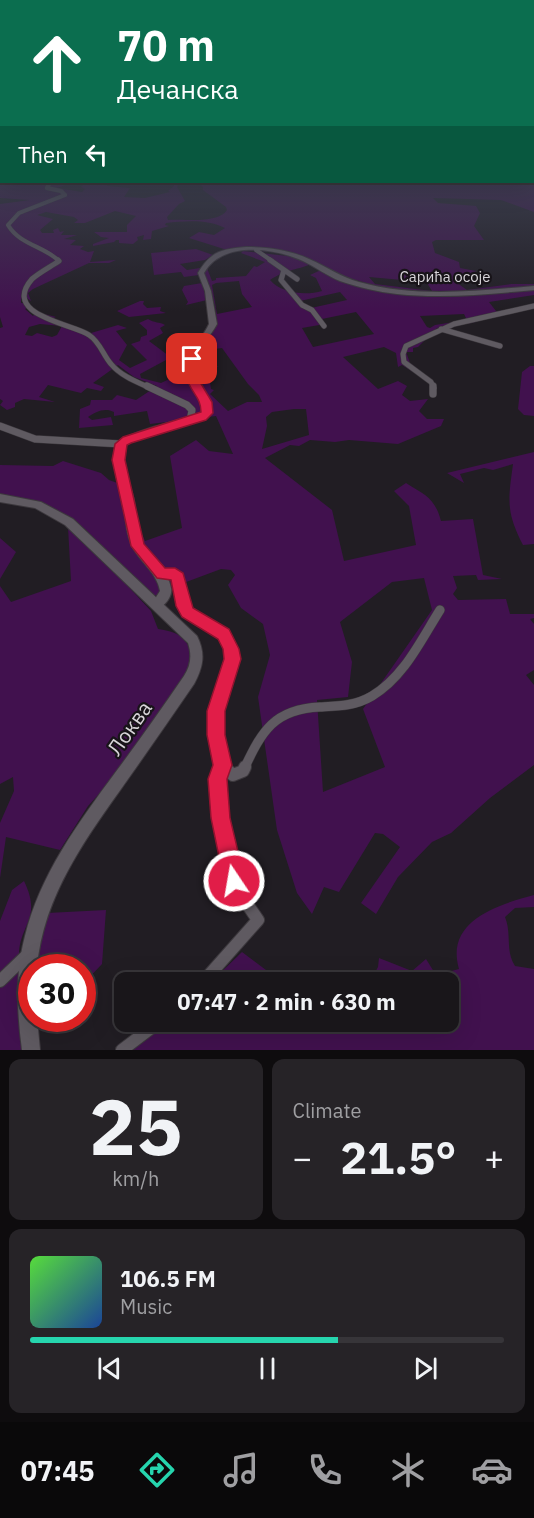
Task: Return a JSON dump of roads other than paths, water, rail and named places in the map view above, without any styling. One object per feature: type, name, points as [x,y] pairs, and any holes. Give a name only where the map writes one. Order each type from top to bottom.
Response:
[{"type":"street","points":[[0,426],[35,439],[121,444],[135,436],[190,421],[192,410],[187,405],[115,369],[94,337],[69,326],[35,316],[24,304],[22,297],[28,283],[38,273],[59,261],[52,255],[18,240],[8,225],[20,213]]},
{"type":"street","name":"Сарића осоје","points":[[190,421],[207,413],[209,408],[195,385],[192,369],[195,350],[213,324],[208,291],[201,273],[203,266],[224,250],[256,250],[292,255],[344,280],[394,291],[466,294],[534,288]]},
{"type":"street","points":[[256,250],[297,279]]},
{"type":"street","points":[[284,270],[280,280],[302,305],[312,310],[324,326]]},
{"type":"street","points":[[433,394],[435,388],[431,382],[404,362],[403,354],[406,346],[441,329],[502,312],[534,306]]},
{"type":"street","points":[[441,329],[500,345]]},
{"type":"street","points":[[121,444],[118,460],[130,503],[134,536],[138,546],[162,574],[166,592],[157,605]]},
{"type":"street","name":"Локва","points":[[0,498],[37,505],[69,522],[193,640],[197,655],[194,672],[69,852],[44,901],[29,953],[26,996],[31,1050]]},
{"type":"street","points":[[162,574],[175,574],[183,606],[188,613],[224,634],[231,649],[232,659],[216,711],[216,735],[222,765],[218,779],[220,818],[234,881],[258,920],[212,972]]},
{"type":"street","points":[[222,765],[233,774],[243,771],[260,735],[280,714],[295,708],[344,707],[361,702],[381,690],[410,655],[440,610]]},
{"type":"street","points":[[0,981],[29,953]]},
{"type":"street","points":[[122,1050],[146,1032]]}]
